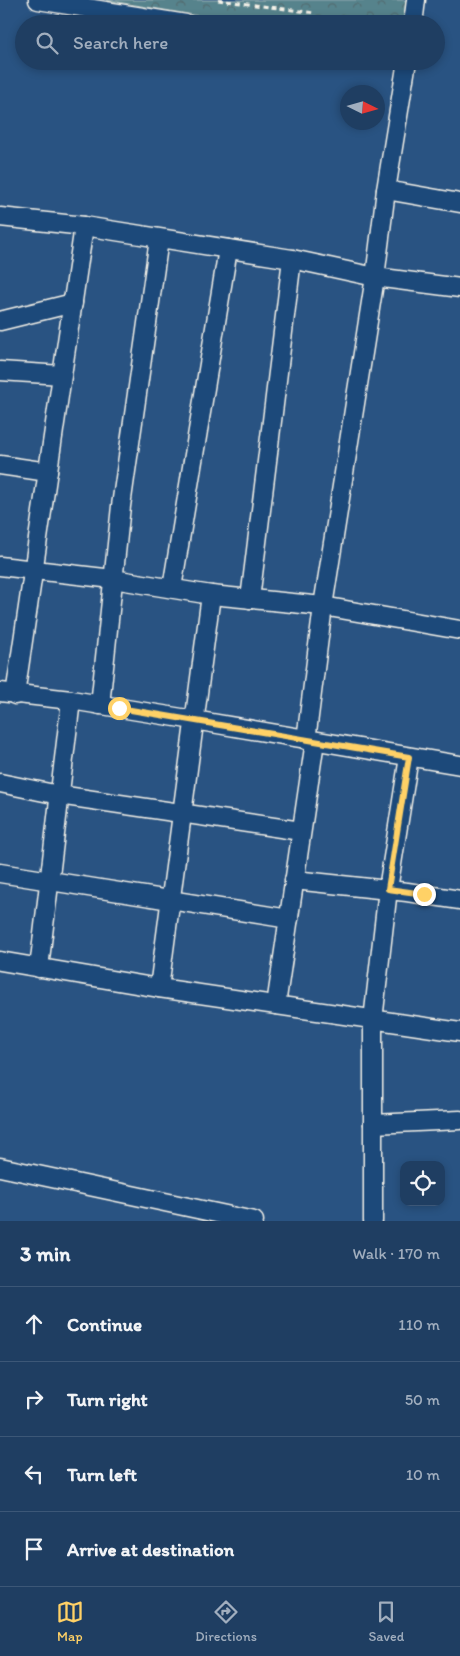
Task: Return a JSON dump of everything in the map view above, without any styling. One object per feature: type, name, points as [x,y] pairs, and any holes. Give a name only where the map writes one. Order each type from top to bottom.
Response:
[{"type":"street","points":[[38,0],[130,15]]},
{"type":"street","points":[[414,15],[416,0]]},
{"type":"street","points":[[276,1005],[301,831],[323,606],[406,70]]},
{"type":"street","points":[[386,190],[460,203]]},
{"type":"street","points":[[0,217],[84,226],[292,259],[375,277],[460,288]]},
{"type":"street","points":[[84,226],[34,569],[8,694],[71,700],[460,766]]},
{"type":"street","points":[[100,705],[120,506],[159,239]]},
{"type":"street","points":[[172,588],[228,249]]},
{"type":"street","points":[[250,599],[292,259]]},
{"type":"street","points":[[0,321],[73,303]]},
{"type":"street","points":[[0,371],[62,375]]},
{"type":"street","points":[[0,465],[48,472]]},
{"type":"street","points":[[0,566],[113,579],[211,595],[323,606],[460,630]]},
{"type":"street","points":[[159,988],[211,595]]},
{"type":"street","points":[[39,968],[71,700]]},
{"type":"street","points":[[372,1221],[373,1020],[388,889],[409,757]]},
{"type":"street","points":[[0,783],[60,795],[301,831]]},
{"type":"street","points":[[0,873],[289,919]]},
{"type":"street","points":[[294,880],[388,889],[460,900]]},
{"type":"street","points":[[0,961],[159,988],[460,1032]]},
{"type":"street","points":[[373,1124],[460,1120]]},
{"type":"street","points":[[0,1167],[254,1221]]},
{"type":"path","points":[[218,0],[315,13]]},
{"type":"green space","points":[[106,0],[411,0],[408,15],[194,15]]},
{"type":"route","points":[[119,708],[409,757],[388,889],[424,894]]}]
